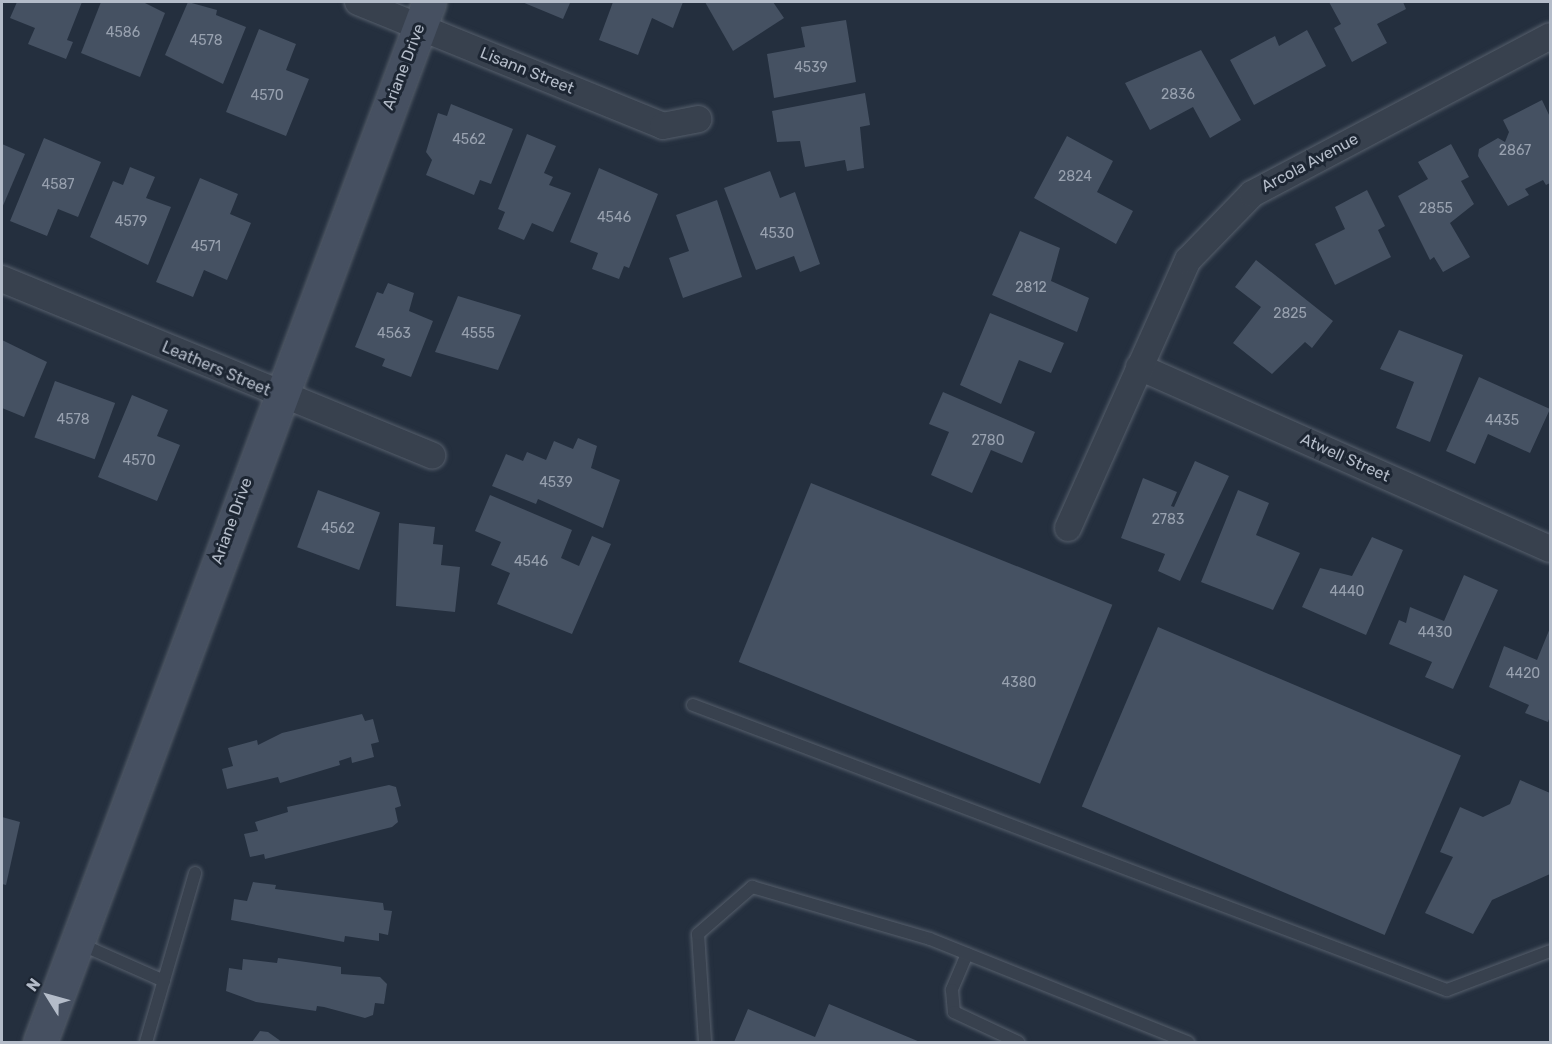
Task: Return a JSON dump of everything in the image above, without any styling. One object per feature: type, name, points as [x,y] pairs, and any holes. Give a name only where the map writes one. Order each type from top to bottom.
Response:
[{"type":"street","name":"Lisann Street","points":[[358,2],[424,14],[663,126],[698,119]]},
{"type":"street","name":"Ariane Drive","points":[[40,1042],[278,396],[424,14]]},
{"type":"street","name":"Arcola Avenue","points":[[1068,528],[1188,260],[1252,194],[1551,36]]},
{"type":"street","name":"Leathers Street","points":[[2,279],[278,396],[432,455]]},
{"type":"street","name":"Atwell Street","points":[[1139,366],[1551,549]]},
{"type":"lane","points":[[693,705],[1447,990],[1551,951]]},
{"type":"lane","points":[[146,1042],[195,873]]},
{"type":"lane","points":[[705,1042],[698,934],[752,887],[967,954],[1188,1042]]},
{"type":"lane","points":[[77,942],[164,981]]},
{"type":"lane","points":[[967,954],[952,990],[954,1012],[1018,1042]]},
{"type":"building","points":[[17,2],[82,2],[67,40],[73,42],[66,59],[28,44],[35,28],[10,18]]},
{"type":"building","points":[[101,2],[143,2],[165,13],[140,77],[81,53]]},
{"type":"building","points":[[188,2],[217,10],[216,15],[246,27],[223,84],[165,55]]},
{"type":"building","points":[[522,2],[568,2],[570,3],[563,19]]},
{"type":"building","points":[[613,2],[683,2],[673,28],[652,18],[638,55],[599,40]]},
{"type":"building","points":[[705,2],[773,2],[784,18],[733,51]]},
{"type":"building","points":[[1329,2],[1403,2],[1406,9],[1377,24],[1387,43],[1352,62],[1334,28],[1341,24]]},
{"type":"building","points":[[846,20],[856,82],[774,98],[767,54],[805,47],[801,27]]},
{"type":"building","points":[[259,29],[296,44],[286,70],[309,79],[286,136],[226,112]]},
{"type":"building","points":[[1307,30],[1326,66],[1254,105],[1230,60],[1275,36],[1279,46]]},
{"type":"building","points":[[1201,50],[1241,120],[1210,138],[1193,107],[1150,130],[1125,83]]},
{"type":"building","points":[[865,93],[870,125],[860,127],[864,168],[847,171],[845,160],[805,167],[800,141],[777,142],[772,111]]},
{"type":"building","points":[[1542,100],[1550,117],[1550,183],[1546,185],[1543,180],[1525,189],[1529,195],[1508,206],[1478,156],[1479,149],[1498,138],[1505,142],[1509,132],[1503,120]]},
{"type":"building","points":[[451,104],[513,129],[491,184],[480,180],[474,195],[426,175],[432,160],[426,152],[438,113],[447,116]]},
{"type":"building","points":[[527,134],[556,146],[544,173],[553,177],[549,185],[571,193],[553,232],[532,223],[524,240],[498,229],[505,212],[498,209]]},
{"type":"building","points":[[1067,136],[1113,161],[1097,192],[1133,211],[1116,244],[1034,198]]},
{"type":"building","points":[[44,138],[101,162],[78,217],[58,209],[47,236],[10,221]]},
{"type":"building","points":[[2,144],[25,154],[2,208]]},
{"type":"building","points":[[1451,144],[1469,177],[1461,181],[1474,204],[1450,223],[1470,257],[1443,272],[1434,257],[1430,260],[1398,196],[1428,179],[1418,162]]},
{"type":"building","points":[[130,167],[155,177],[146,198],[171,207],[148,265],[90,237],[113,181],[123,185]]},
{"type":"building","points":[[599,168],[658,194],[629,268],[624,266],[619,279],[592,269],[598,253],[570,242]]},
{"type":"building","points":[[770,171],[780,198],[795,192],[820,264],[800,272],[794,256],[756,270],[724,188]]},
{"type":"building","points":[[200,178],[238,194],[230,214],[251,223],[227,280],[204,270],[193,297],[156,282]]},
{"type":"building","points":[[1367,190],[1385,226],[1378,230],[1391,257],[1335,285],[1315,244],[1345,229],[1335,207]]},
{"type":"building","points":[[717,200],[742,277],[683,298],[669,258],[689,251],[676,215]]},
{"type":"building","points":[[1020,231],[1060,248],[1051,281],[1089,298],[1077,332],[992,295]]},
{"type":"building","points":[[1256,260],[1333,321],[1312,348],[1305,342],[1272,374],[1233,343],[1261,307],[1235,287]]},
{"type":"building","points":[[388,283],[414,293],[409,311],[433,321],[411,377],[382,366],[385,359],[355,347],[377,292],[383,294]]},
{"type":"building","points":[[458,296],[521,315],[498,370],[435,352]]},
{"type":"building","points":[[990,313],[1064,343],[1051,373],[1019,360],[1001,404],[960,385]]},
{"type":"building","points":[[1399,330],[1463,355],[1430,442],[1396,428],[1414,382],[1380,369]]},
{"type":"building","points":[[2,340],[47,362],[24,417],[2,408]]},
{"type":"building","points":[[1479,377],[1550,409],[1530,453],[1488,434],[1475,464],[1446,451]]},
{"type":"building","points":[[55,381],[115,403],[95,459],[34,437]]},
{"type":"building","points":[[943,392],[1035,432],[1022,463],[991,450],[972,493],[931,475],[949,432],[929,424]]},
{"type":"building","points":[[132,395],[168,410],[157,436],[180,445],[157,501],[98,477]]},
{"type":"building","points":[[578,438],[597,446],[591,468],[620,480],[603,528],[538,499],[536,504],[492,486],[506,454],[523,461],[527,452],[546,460],[554,441],[573,449]]},
{"type":"building","points":[[1195,461],[1229,476],[1180,581],[1158,571],[1165,554],[1121,538],[1143,478],[1177,492],[1171,506],[1174,507]]},
{"type":"building","points":[[811,483],[1112,605],[1040,784],[739,662]]},
{"type":"building","points":[[318,490],[380,513],[359,570],[297,547]]},
{"type":"building","points":[[1238,490],[1269,503],[1256,535],[1300,553],[1273,610],[1201,582]]},
{"type":"building","points":[[490,495],[572,530],[561,558],[579,566],[592,536],[611,544],[572,634],[497,604],[510,573],[491,565],[501,542],[475,531]]},
{"type":"building","points":[[399,523],[435,527],[433,544],[443,545],[441,565],[460,567],[455,612],[396,606]]},
{"type":"building","points":[[1372,537],[1403,550],[1366,635],[1302,607],[1320,568],[1352,576]]},
{"type":"building","points":[[1464,575],[1498,590],[1453,689],[1425,677],[1432,662],[1389,644],[1399,620],[1406,623],[1410,607],[1444,621]]},
{"type":"building","points":[[1158,627],[1461,756],[1385,935],[1082,806]]},
{"type":"building","points":[[1550,628],[1550,716],[1548,722],[1525,713],[1529,705],[1489,687],[1504,646],[1537,660]]},
{"type":"building","points":[[362,714],[365,721],[373,719],[379,742],[371,744],[374,757],[352,763],[351,757],[339,761],[340,765],[280,783],[278,777],[227,789],[222,769],[233,766],[228,748],[257,740],[258,745],[282,733]]},
{"type":"building","points":[[1520,780],[1550,793],[1550,874],[1492,900],[1473,934],[1425,913],[1453,857],[1440,852],[1460,807],[1483,817],[1510,804]]},
{"type":"building","points":[[389,785],[396,787],[401,806],[395,808],[398,822],[392,827],[265,859],[264,854],[250,857],[244,834],[258,831],[255,822],[288,812],[287,807]]},
{"type":"building","points":[[2,817],[20,822],[6,885],[2,884]]},
{"type":"building","points":[[253,882],[276,885],[275,889],[383,903],[384,910],[392,911],[388,935],[379,933],[379,941],[345,936],[344,942],[231,920],[234,899],[247,901]]},
{"type":"building","points":[[278,958],[341,967],[341,974],[380,977],[387,984],[384,1004],[375,1003],[373,1015],[365,1018],[324,1007],[317,1006],[316,1011],[256,1002],[226,991],[229,968],[242,970],[243,959],[277,963]]},
{"type":"building","points":[[829,1004],[920,1042],[734,1042],[748,1009],[815,1037]]},
{"type":"building","points":[[260,1031],[268,1032],[282,1042],[252,1042]]}]
